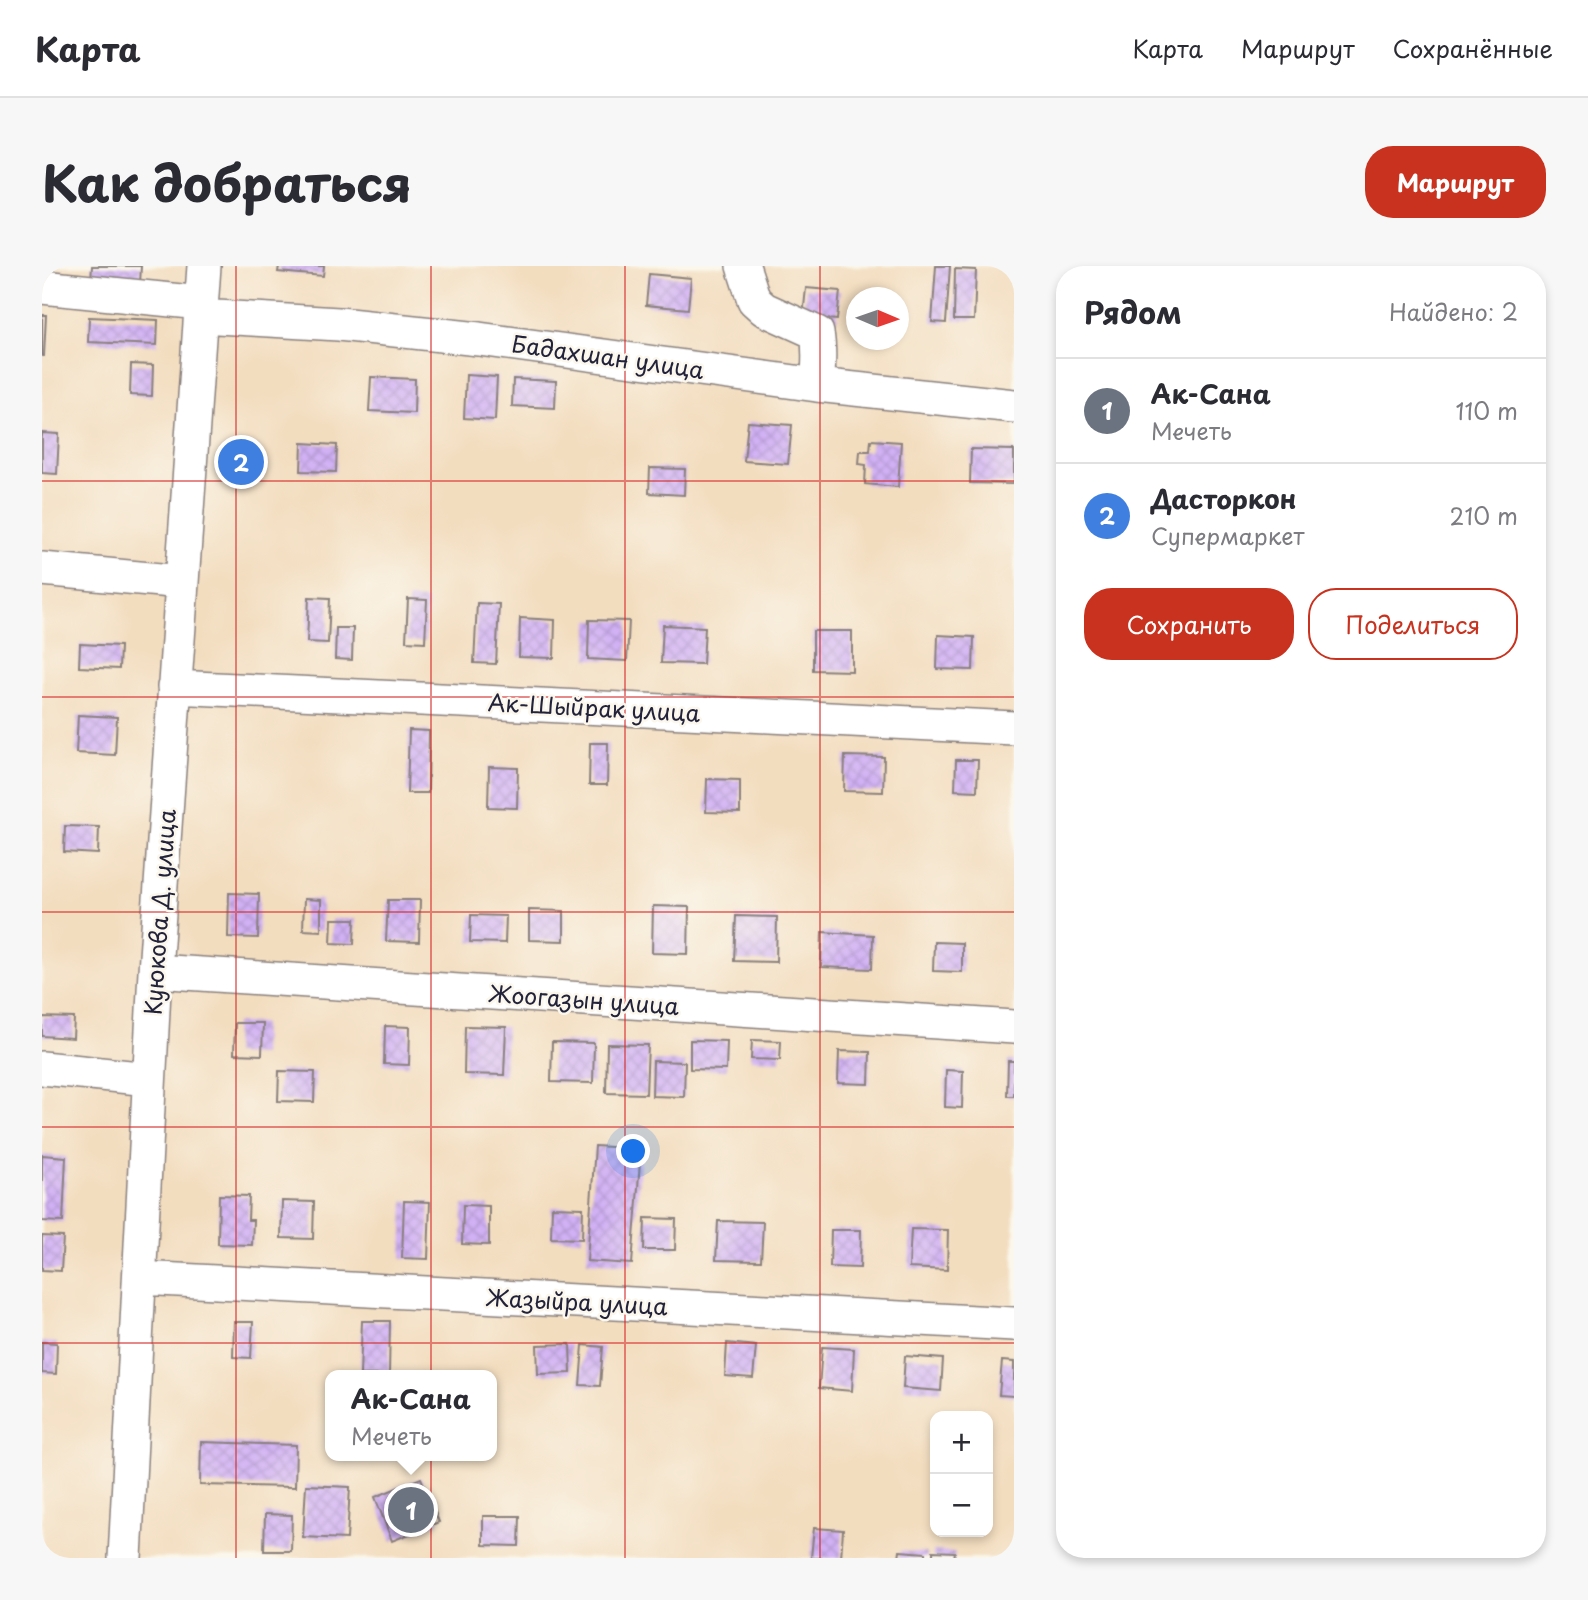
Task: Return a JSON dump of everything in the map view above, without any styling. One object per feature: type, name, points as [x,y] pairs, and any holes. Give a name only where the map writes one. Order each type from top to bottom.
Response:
[{"type":"street","name":"Куюкова Д. улица","points":[[125,1558],[155,971],[204,266]]},
{"type":"street","points":[[743,266],[754,300],[764,309],[817,332],[818,365]]},
{"type":"street","name":"Бадахшан улица","points":[[42,287],[201,310],[479,339],[818,365],[1014,406]]},
{"type":"street","points":[[42,569],[182,582]]},
{"type":"street","name":"Ак-Шыйрак улица","points":[[174,687],[1014,727]]},
{"type":"street","name":"Жоогазын улица","points":[[155,971],[1014,1027]]},
{"type":"street","points":[[42,1068],[149,1079]]},
{"type":"street","name":"Жазыйра улица","points":[[140,1278],[1014,1324]]},
{"type":"building","points":[[92,266],[141,266],[140,284],[91,281]]},
{"type":"building","points":[[279,266],[324,266],[323,276],[278,272]]},
{"type":"building","points":[[936,266],[950,266],[946,323],[932,322]]},
{"type":"building","points":[[955,269],[976,270],[974,320],[954,320]]},
{"type":"building","points":[[649,274],[691,278],[688,309],[646,305]]},
{"type":"building","points":[[806,288],[840,291],[837,320],[803,317]]},
{"type":"building","points":[[42,315],[46,315],[44,356],[42,356]]},
{"type":"building","points":[[89,317],[158,320],[157,345],[88,342]]},
{"type":"building","points":[[131,364],[153,365],[152,396],[130,395]]},
{"type":"building","points":[[466,375],[497,377],[495,420],[464,418]]},
{"type":"building","points":[[371,377],[415,379],[414,413],[369,411]]},
{"type":"building","points":[[513,379],[556,381],[555,408],[512,406]]},
{"type":"building","points":[[748,422],[792,425],[788,464],[744,461]]},
{"type":"building","points":[[42,433],[59,434],[57,474],[42,473]]},
{"type":"building","points":[[871,440],[901,442],[898,487],[865,484],[866,465],[859,464],[860,451],[870,451]]},
{"type":"building","points":[[302,443],[337,445],[336,472],[301,471]]},
{"type":"building","points":[[971,449],[1014,450],[1014,484],[970,483]]},
{"type":"building","points":[[650,468],[685,469],[684,495],[649,493]]},
{"type":"building","points":[[309,597],[330,598],[328,643],[307,642]]},
{"type":"building","points":[[408,599],[427,600],[425,642],[406,641]]},
{"type":"building","points":[[477,603],[499,604],[496,664],[474,663]]},
{"type":"building","points":[[520,618],[555,620],[554,658],[519,657]]},
{"type":"building","points":[[589,620],[629,621],[627,661],[588,659]]},
{"type":"building","points":[[663,625],[705,627],[703,664],[661,663]]},
{"type":"building","points":[[336,628],[353,628],[352,660],[335,659]]},
{"type":"building","points":[[813,631],[852,631],[852,671],[813,670]]},
{"type":"building","points":[[938,635],[974,637],[973,670],[937,669]]},
{"type":"building","points":[[80,644],[120,646],[119,669],[79,667]]},
{"type":"building","points":[[78,715],[117,717],[115,755],[76,753]]},
{"type":"building","points":[[409,730],[429,731],[428,793],[407,793]]},
{"type":"building","points":[[590,743],[608,743],[607,785],[589,785]]},
{"type":"building","points":[[845,756],[884,757],[883,792],[844,791]]},
{"type":"building","points":[[956,760],[978,760],[977,791],[955,790]]},
{"type":"building","points":[[489,767],[518,768],[517,808],[488,807]]},
{"type":"building","points":[[707,779],[740,780],[740,813],[706,812]]},
{"type":"building","points":[[65,826],[99,827],[98,854],[64,852]]},
{"type":"building","points":[[229,893],[259,894],[258,938],[228,937]]},
{"type":"building","points":[[304,899],[321,900],[321,931],[303,930]]},
{"type":"building","points":[[388,900],[420,900],[419,942],[386,941]]},
{"type":"building","points":[[653,906],[689,907],[688,954],[652,953]]},
{"type":"building","points":[[529,910],[564,911],[564,941],[529,940]]},
{"type":"building","points":[[471,915],[506,916],[505,943],[470,942]]},
{"type":"building","points":[[736,916],[777,917],[776,962],[734,961]]},
{"type":"building","points":[[332,919],[355,919],[354,944],[331,943]]},
{"type":"building","points":[[822,932],[873,935],[872,969],[821,967]]},
{"type":"building","points":[[934,942],[962,943],[962,972],[933,971]]},
{"type":"building","points":[[42,1017],[74,1018],[73,1038],[42,1036]]},
{"type":"building","points":[[235,1023],[263,1023],[262,1055],[234,1054]]},
{"type":"building","points":[[385,1026],[410,1027],[409,1065],[384,1064]]},
{"type":"building","points":[[465,1026],[506,1027],[504,1075],[464,1074]]},
{"type":"building","points":[[690,1040],[727,1041],[726,1070],[690,1069]]},
{"type":"building","points":[[752,1040],[781,1041],[780,1060],[751,1059]]},
{"type":"building","points":[[552,1042],[594,1043],[593,1083],[551,1082]]},
{"type":"building","points":[[607,1044],[648,1045],[646,1094],[606,1093]]},
{"type":"building","points":[[839,1051],[870,1052],[869,1084],[838,1083]]},
{"type":"building","points":[[653,1061],[685,1062],[684,1097],[652,1096]]},
{"type":"building","points":[[1008,1061],[1014,1061],[1014,1096],[1007,1096]]},
{"type":"building","points":[[946,1070],[963,1071],[962,1108],[945,1107]]},
{"type":"building","points":[[279,1071],[315,1072],[314,1102],[278,1101]]},
{"type":"building","points":[[595,1146],[641,1149],[632,1264],[587,1261]]},
{"type":"building","points":[[42,1155],[66,1157],[63,1222],[42,1221]]},
{"type":"building","points":[[219,1195],[249,1196],[248,1220],[253,1220],[252,1245],[218,1244]]},
{"type":"building","points":[[282,1201],[314,1202],[313,1239],[281,1238]]},
{"type":"building","points":[[404,1201],[430,1202],[428,1259],[402,1258]]},
{"type":"building","points":[[463,1205],[489,1206],[489,1245],[462,1244]]},
{"type":"building","points":[[552,1207],[583,1208],[582,1239],[551,1238]]},
{"type":"building","points":[[645,1218],[676,1219],[675,1250],[644,1250]]},
{"type":"building","points":[[718,1221],[763,1222],[761,1261],[716,1260]]},
{"type":"building","points":[[911,1229],[948,1230],[947,1270],[909,1268]]},
{"type":"building","points":[[831,1230],[861,1230],[860,1268],[830,1267]]},
{"type":"building","points":[[42,1236],[63,1237],[61,1271],[42,1270]]},
{"type":"building","points":[[362,1321],[390,1321],[389,1370],[360,1370]]},
{"type":"building","points":[[234,1322],[253,1322],[251,1358],[233,1357]]},
{"type":"building","points":[[42,1342],[57,1343],[56,1374],[42,1373]]},
{"type":"building","points":[[727,1343],[756,1346],[753,1378],[725,1376]]},
{"type":"building","points":[[570,1344],[571,1373],[538,1374],[537,1345]]},
{"type":"building","points":[[583,1345],[603,1347],[600,1386],[580,1385]]},
{"type":"building","points":[[822,1347],[854,1349],[852,1391],[819,1388]]},
{"type":"building","points":[[905,1356],[943,1359],[941,1391],[903,1388]]},
{"type":"building","points":[[1002,1361],[1014,1362],[1014,1396],[999,1395]]},
{"type":"building","points":[[201,1442],[296,1445],[295,1487],[200,1485]]},
{"type":"building","points":[[421,1478],[439,1522],[392,1541],[375,1497]]},
{"type":"building","points":[[306,1485],[350,1487],[347,1539],[303,1537]]},
{"type":"building","points":[[265,1514],[292,1515],[291,1551],[264,1551]]},
{"type":"building","points":[[483,1516],[520,1516],[519,1546],[483,1545]]},
{"type":"building","points":[[814,1528],[843,1530],[841,1558],[811,1558]]},
{"type":"building","points":[[900,1551],[926,1553],[926,1558],[899,1558]]},
{"type":"building","points":[[933,1551],[955,1552],[954,1558],[933,1558]]},
{"type":"place","name":"Дасторкон","points":[[241,462]]},
{"type":"place","name":"Ак-Сана","points":[[411,1510]]}]
